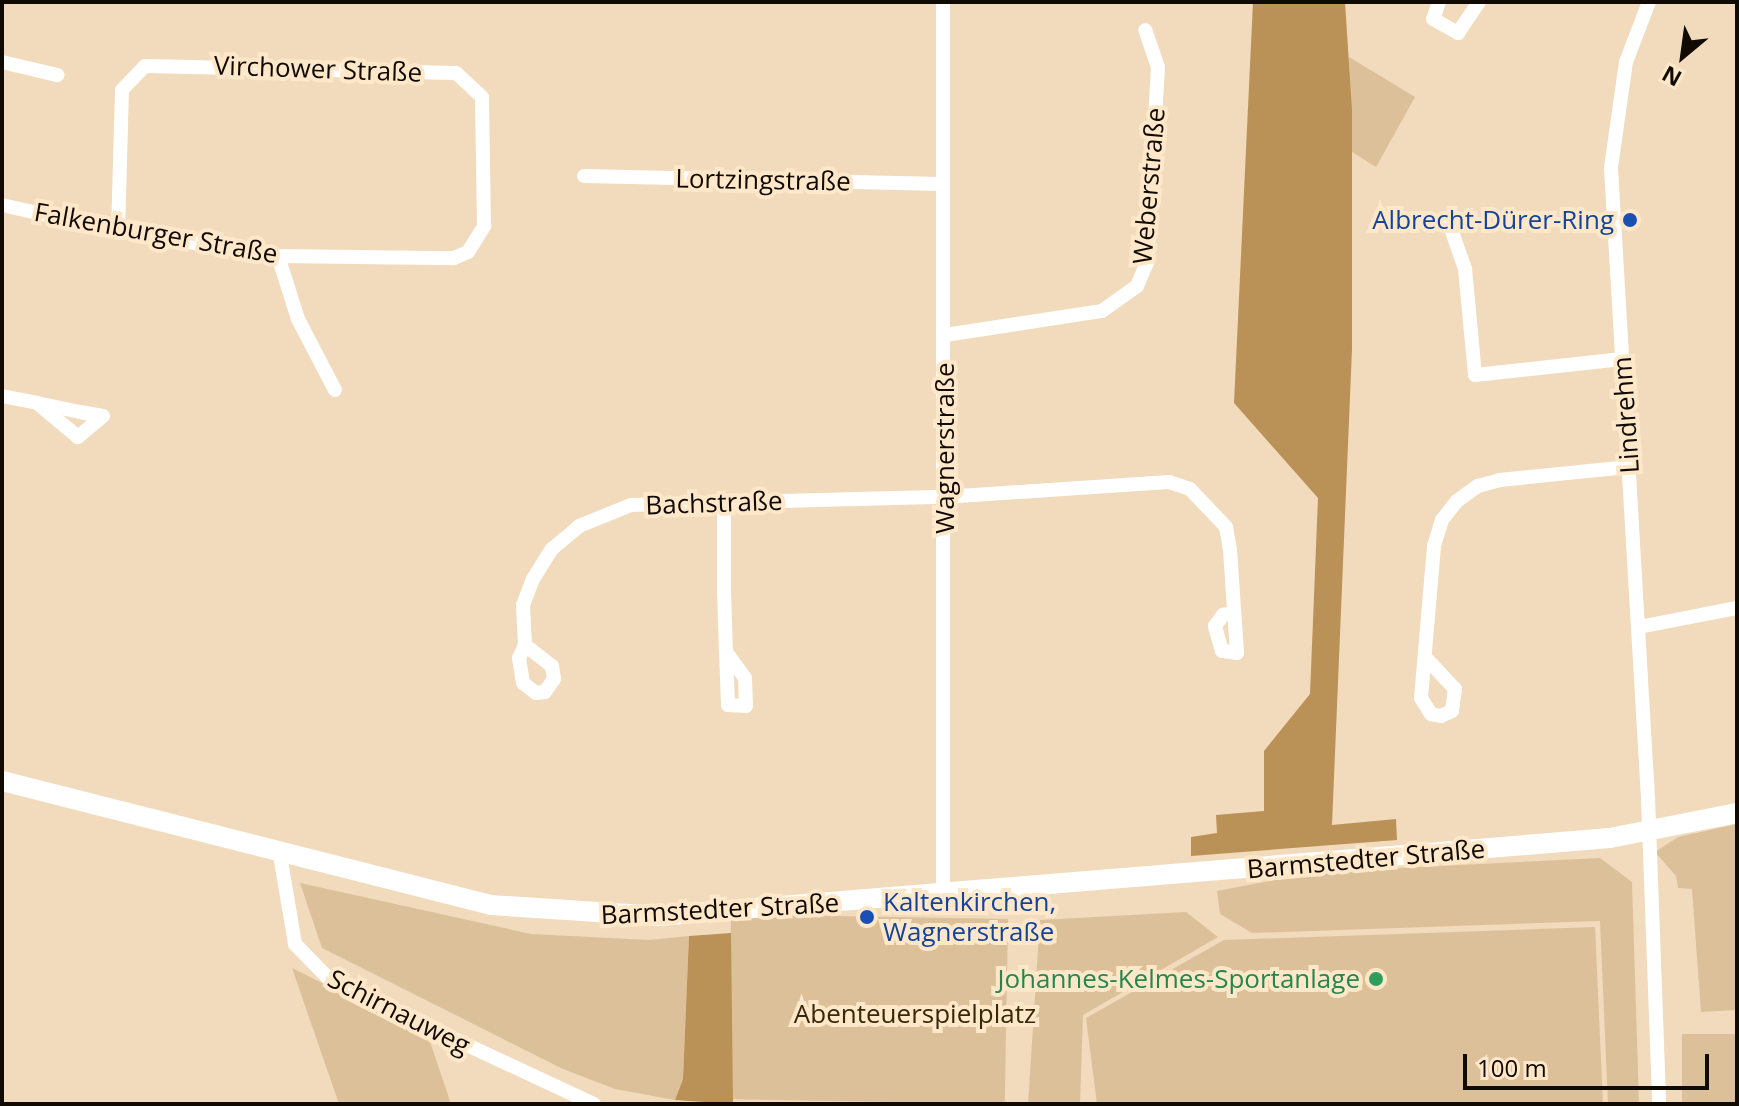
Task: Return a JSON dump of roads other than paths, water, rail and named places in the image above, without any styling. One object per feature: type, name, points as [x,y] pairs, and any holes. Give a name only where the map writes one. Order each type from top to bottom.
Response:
[{"type":"main road","name":"Barmstedter Straße","points":[[2,781],[280,855],[491,905],[577,914],[691,915],[1648,834],[1737,813]]},
{"type":"street","name":"Wagnerstraße","points":[[943,2],[943,894]]},
{"type":"street","points":[[1439,2],[1433,19],[1458,33],[1479,2]]},
{"type":"street","name":"Lindrehm","points":[[1649,2],[1626,62],[1615,115],[1611,168],[1639,627],[1659,1104]]},
{"type":"street","name":"Weberstraße","points":[[945,335],[1102,311],[1137,286],[1147,263],[1158,67],[1145,30]]},
{"type":"street","points":[[2,62],[57,75]]},
{"type":"street","name":"Virchower Straße","points":[[118,231],[122,90],[145,66],[456,73],[475,86],[485,109],[484,208],[479,240],[454,258]]},
{"type":"street","name":"Lortzingstraße","points":[[584,176],[942,184]]},
{"type":"street","name":"Falkenburger Straße","points":[[2,205],[118,231],[278,256],[454,258]]},
{"type":"street","points":[[1449,223],[1465,269],[1475,375],[1622,359]]},
{"type":"street","points":[[278,256],[298,319],[335,390]]},
{"type":"street","points":[[2,396],[37,403]]},
{"type":"street","points":[[1426,658],[1434,546],[1442,520],[1457,501],[1478,486],[1500,480],[1629,467]]},
{"type":"street","name":"Bachstraße","points":[[525,645],[523,605],[533,579],[552,549],[579,526],[631,505],[944,497],[1169,482],[1190,489],[1226,527],[1234,613]]},
{"type":"street","points":[[724,502],[726,652]]},
{"type":"street","points":[[1639,627],[1737,608]]},
{"type":"street","name":"Schirnauweg","points":[[280,855],[295,944],[332,982],[594,1104]]},
{"type":"place","name":"Albrecht-Dürer-Ring","points":[[1630,220]]},
{"type":"place","name":"Kaltenkirchen, Wagnerstraße","points":[[867,917]]},
{"type":"place","name":"Johannes-Kelmes-Sportanlage","points":[[1376,979]]},
{"type":"park label","name":"Abenteuerspielplatz","points":[[915,1014]]}]
